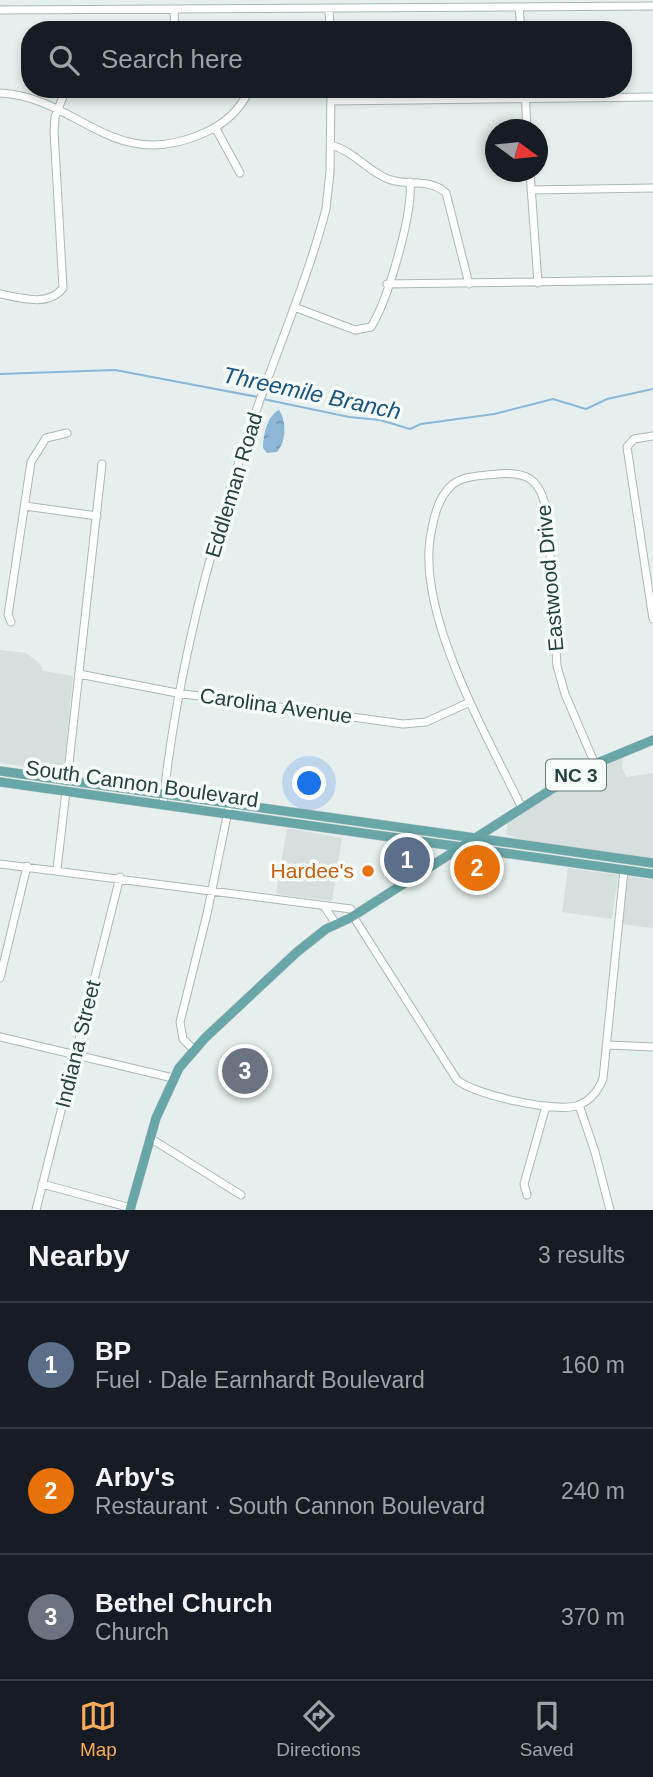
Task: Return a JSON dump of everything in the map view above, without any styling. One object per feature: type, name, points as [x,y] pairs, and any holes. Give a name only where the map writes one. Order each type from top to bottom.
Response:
[{"type":"main road","name":"NC 3","points":[[466,842],[520,804],[594,762],[653,737]]},
{"type":"main road","name":"NC 3","points":[[326,929],[504,821],[594,762]]},
{"type":"main road","name":"South Cannon Boulevard","points":[[0,771],[67,786]]},
{"type":"main road","name":"South Cannon Boulevard","points":[[0,782],[67,786],[164,799],[466,842],[653,874]]},
{"type":"main road","name":"South Cannon Boulevard","points":[[228,809],[466,842],[513,844],[653,865]]},
{"type":"main road","points":[[504,821],[502,832],[513,844]]},
{"type":"main road","points":[[624,870],[632,866],[653,865]]},
{"type":"main road","name":"NC 3","points":[[130,1209],[150,1138],[173,1078],[194,1050],[297,952],[334,921],[352,913]]},
{"type":"street","points":[[69,0],[69,10]]},
{"type":"street","points":[[0,10],[653,6]]},
{"type":"street","points":[[519,7],[520,21]]},
{"type":"street","points":[[328,9],[329,21]]},
{"type":"street","points":[[174,10],[175,21]]},
{"type":"street","points":[[0,93],[21,97]]},
{"type":"street","points":[[632,97],[653,97]]},
{"type":"street","points":[[25,98],[59,109],[106,136],[137,143],[177,142],[215,127],[240,108],[245,98]]},
{"type":"street","points":[[0,294],[45,299],[55,296],[63,288],[54,131],[63,98]]},
{"type":"street","points":[[331,101],[525,98],[526,119]]},
{"type":"street","name":"Eddleman Road","points":[[164,799],[177,693],[194,620],[255,415],[327,209],[331,101]]},
{"type":"street","points":[[215,127],[240,173]]},
{"type":"street","points":[[331,145],[349,151],[386,178],[433,184],[446,193],[469,284]]},
{"type":"street","points":[[294,307],[355,330],[365,331],[374,322],[408,219],[410,182]]},
{"type":"street","points":[[531,182],[538,283]]},
{"type":"street","points":[[531,190],[653,188]]},
{"type":"street","points":[[387,284],[653,280]]},
{"type":"street","points":[[11,622],[8,615],[31,462],[46,438],[67,433]]},
{"type":"street","points":[[653,436],[629,442],[628,454],[653,619]]},
{"type":"street","points":[[57,869],[102,464]]},
{"type":"street","name":"Eastwood Drive","points":[[520,804],[470,702],[449,652],[437,608],[429,560],[434,522],[441,499],[456,483],[475,476],[519,473],[537,484],[545,502],[558,666],[565,694],[594,762]]},
{"type":"street","points":[[25,506],[97,516]]},
{"type":"street","name":"Carolina Avenue","points":[[79,674],[177,693],[402,724],[426,722],[470,702]]},
{"type":"street","points":[[194,1050],[183,1039],[180,1022],[228,809]]},
{"type":"street","points":[[0,864],[120,877],[324,906],[352,913],[457,1080],[472,1089],[546,1106],[579,1105],[599,1087],[608,1045],[624,870]]},
{"type":"street","points":[[0,978],[27,866]]},
{"type":"street","name":"Indiana Street","points":[[36,1210],[120,877]]},
{"type":"street","points":[[324,906],[334,921]]},
{"type":"street","points":[[0,1037],[173,1078]]},
{"type":"street","points":[[608,1045],[653,1047]]},
{"type":"street","points":[[579,1105],[593,1142],[610,1210]]},
{"type":"street","points":[[527,1195],[524,1184],[546,1106]]},
{"type":"street","points":[[150,1138],[241,1195]]},
{"type":"street","points":[[42,1184],[130,1209]]},
{"type":"shaded area","points":[[0,650],[26,653],[39,663],[43,671],[73,676],[64,766],[55,771],[0,763]]},
{"type":"shaded area","points":[[623,756],[622,768],[627,777],[653,773],[653,859],[519,839],[506,834],[508,822],[559,790]]},
{"type":"shaded area","points":[[287,828],[342,838],[332,901],[276,894]]},
{"type":"shaded area","points":[[568,868],[618,875],[612,919],[562,912]]},
{"type":"shaded area","points":[[627,876],[653,880],[653,928],[620,924]]},
{"type":"water","points":[[279,410],[284,437],[277,452],[267,453],[263,448],[265,432],[271,417]]},
{"type":"waterway","name":"Threemile Branch","points":[[0,374],[115,370],[258,397]]},
{"type":"waterway","name":"Threemile Branch","points":[[263,399],[349,417],[380,420],[410,429],[421,424],[494,414],[553,399],[586,409],[607,399],[653,389]]},
{"type":"place","name":"BP","points":[[407,860]]},
{"type":"place","name":"Arby's","points":[[477,868]]},
{"type":"place","name":"Hardee's","points":[[368,871]]},
{"type":"place","name":"Bethel Church","points":[[245,1071]]}]
